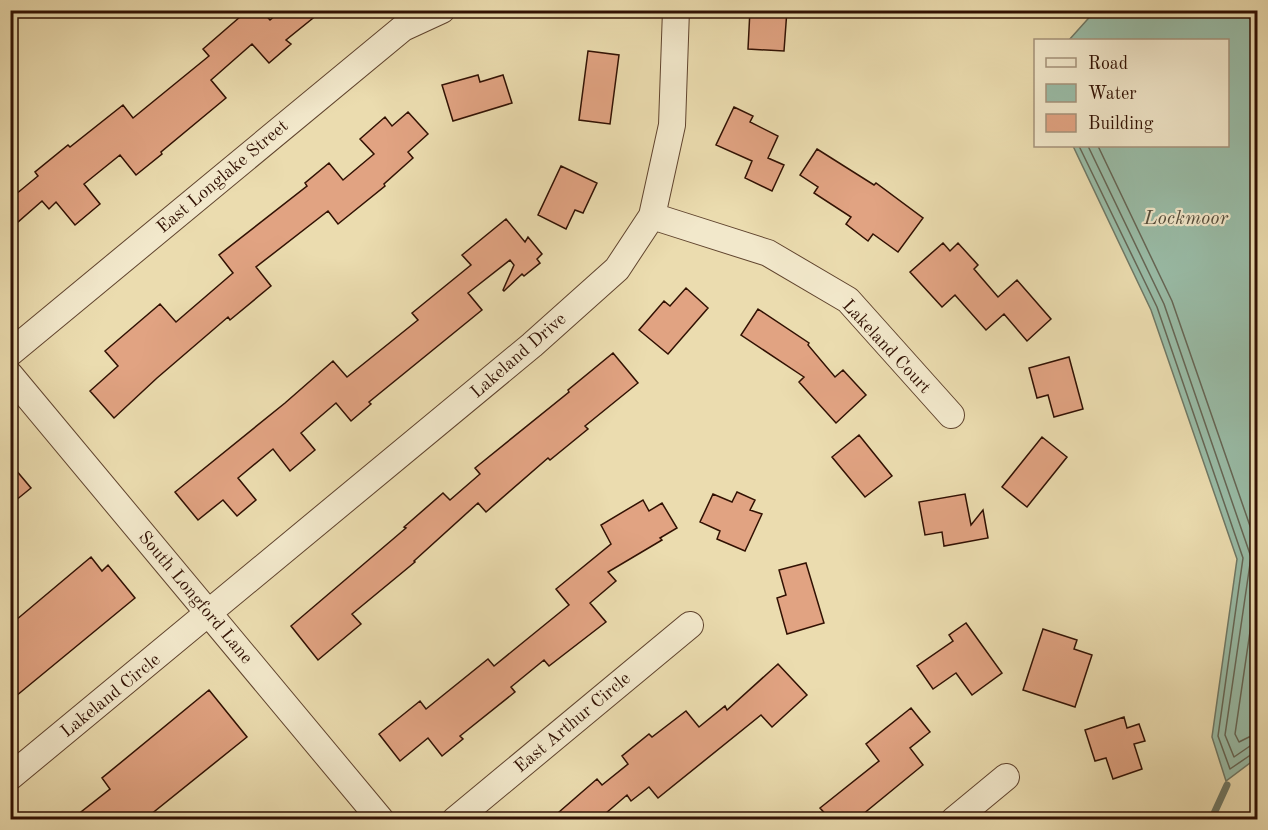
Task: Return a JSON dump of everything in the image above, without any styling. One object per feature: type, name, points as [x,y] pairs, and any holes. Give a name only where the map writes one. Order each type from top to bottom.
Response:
[{"type":"street","name":"East Longlake Street","points":[[10,353],[403,28],[442,10]]},
{"type":"street","name":"Lakeland Drive","points":[[209,613],[532,345],[617,269],[652,216],[672,125],[676,10]]},
{"type":"street","name":"Lakeland Court","points":[[652,216],[768,253],[848,300],[951,415]]},
{"type":"street","name":"South Longford Lane","points":[[10,375],[381,819]]},
{"type":"street","name":"Lakeland Circle","points":[[10,777],[209,613]]},
{"type":"street","name":"East Arthur Circle","points":[[455,819],[690,625]]},
{"type":"street","points":[[954,819],[1006,777]]},
{"type":"water","name":"Lockmoor","points":[[1095,11],[1242,11],[1257,26],[1258,757],[1226,781],[1212,737],[1237,559],[1151,310],[1073,147],[1229,147],[1229,39],[1070,39]]},
{"type":"building","points":[[248,10],[261,10],[270,20],[282,10],[323,10],[286,40],[291,44],[269,63],[252,44],[211,80],[226,98],[136,175],[120,155],[84,184],[100,204],[75,225],[56,202],[49,209],[42,201],[10,229],[10,199],[38,176],[35,172],[123,105],[133,118],[209,56],[203,49]]},
{"type":"building","points":[[750,10],[787,10],[784,51],[748,49]]},
{"type":"building","points":[[588,51],[619,55],[610,124],[579,120]]},
{"type":"building","points":[[478,75],[480,82],[503,75],[512,103],[453,121],[442,85]]},
{"type":"building","points":[[734,107],[753,116],[750,122],[778,136],[768,158],[784,165],[772,191],[745,178],[752,161],[716,145]]},
{"type":"building","points":[[408,112],[428,134],[408,152],[413,158],[384,184],[385,186],[338,224],[328,211],[256,267],[271,286],[230,320],[228,317],[114,418],[90,391],[118,366],[105,351],[160,304],[176,322],[233,273],[219,255],[307,186],[305,183],[329,163],[343,180],[374,154],[360,139],[385,117],[392,126]]},
{"type":"building","points":[[817,149],[874,185],[876,183],[923,218],[898,252],[873,234],[868,241],[846,224],[851,217],[814,193],[818,187],[800,175]]},
{"type":"building","points":[[561,166],[597,183],[583,213],[575,210],[566,229],[538,215]]},
{"type":"building","points":[[506,219],[525,242],[528,237],[542,254],[537,259],[540,263],[524,276],[522,274],[504,291],[514,265],[510,260],[468,293],[482,310],[369,402],[371,404],[351,421],[336,403],[301,433],[315,450],[290,471],[273,449],[238,478],[256,500],[237,516],[223,500],[198,520],[175,492],[333,361],[347,377],[418,320],[412,313],[471,265],[462,255]]},
{"type":"building","points":[[943,243],[950,251],[958,243],[978,265],[974,269],[998,297],[1017,280],[1051,319],[1027,341],[1004,314],[986,330],[955,295],[942,307],[910,272]]},
{"type":"building","points":[[686,288],[708,308],[668,354],[639,330],[664,301],[670,306]]},
{"type":"building","points":[[758,309],[809,343],[808,345],[835,377],[843,370],[866,395],[836,423],[799,382],[804,377],[741,335]]},
{"type":"building","points":[[613,353],[638,383],[585,426],[588,429],[550,460],[548,458],[486,512],[478,503],[415,562],[352,614],[361,624],[318,660],[291,626],[406,528],[404,527],[443,493],[450,500],[480,474],[475,468]]},
{"type":"building","points":[[1069,357],[1083,409],[1054,417],[1048,395],[1037,398],[1029,368]]},
{"type":"building","points":[[859,435],[892,476],[865,497],[832,457]]},
{"type":"building","points":[[1042,437],[1067,457],[1027,507],[1002,487]]},
{"type":"building","points":[[10,463],[31,488],[10,505]]},
{"type":"building","points":[[737,492],[755,500],[750,510],[762,514],[745,551],[717,539],[720,531],[700,522],[713,494],[732,502]]},
{"type":"building","points":[[965,494],[971,525],[983,510],[988,538],[944,546],[942,532],[925,535],[919,502]]},
{"type":"building","points":[[643,500],[649,511],[662,503],[677,528],[660,538],[662,540],[608,572],[616,581],[590,603],[606,622],[549,666],[544,660],[511,687],[515,692],[460,736],[463,739],[442,756],[428,738],[400,761],[379,734],[420,701],[426,709],[488,659],[494,666],[569,605],[556,589],[611,544],[601,525]]},
{"type":"building","points":[[91,557],[102,571],[108,565],[135,598],[10,701],[10,625]]},
{"type":"building","points":[[806,563],[824,623],[787,634],[777,598],[786,595],[779,570]]},
{"type":"building","points":[[966,623],[1002,673],[972,695],[956,673],[933,689],[917,666],[953,641],[949,635]]},
{"type":"building","points":[[1043,629],[1077,640],[1074,649],[1092,655],[1075,707],[1023,690]]},
{"type":"building","points":[[778,664],[807,695],[772,727],[761,715],[658,798],[649,787],[631,801],[627,795],[599,819],[551,819],[597,779],[602,785],[628,764],[622,756],[649,734],[652,737],[686,711],[699,727],[725,706],[727,710]]},
{"type":"building","points":[[209,690],[247,737],[145,819],[72,819],[110,789],[102,778]]},
{"type":"building","points":[[911,708],[930,732],[910,748],[923,765],[857,819],[830,819],[820,808],[879,761],[866,744]]},
{"type":"building","points":[[1124,717],[1127,728],[1139,724],[1145,741],[1134,744],[1142,769],[1113,779],[1106,758],[1095,761],[1085,730]]},
{"type":"waterway","points":[[1211,820],[1227,785]]}]
